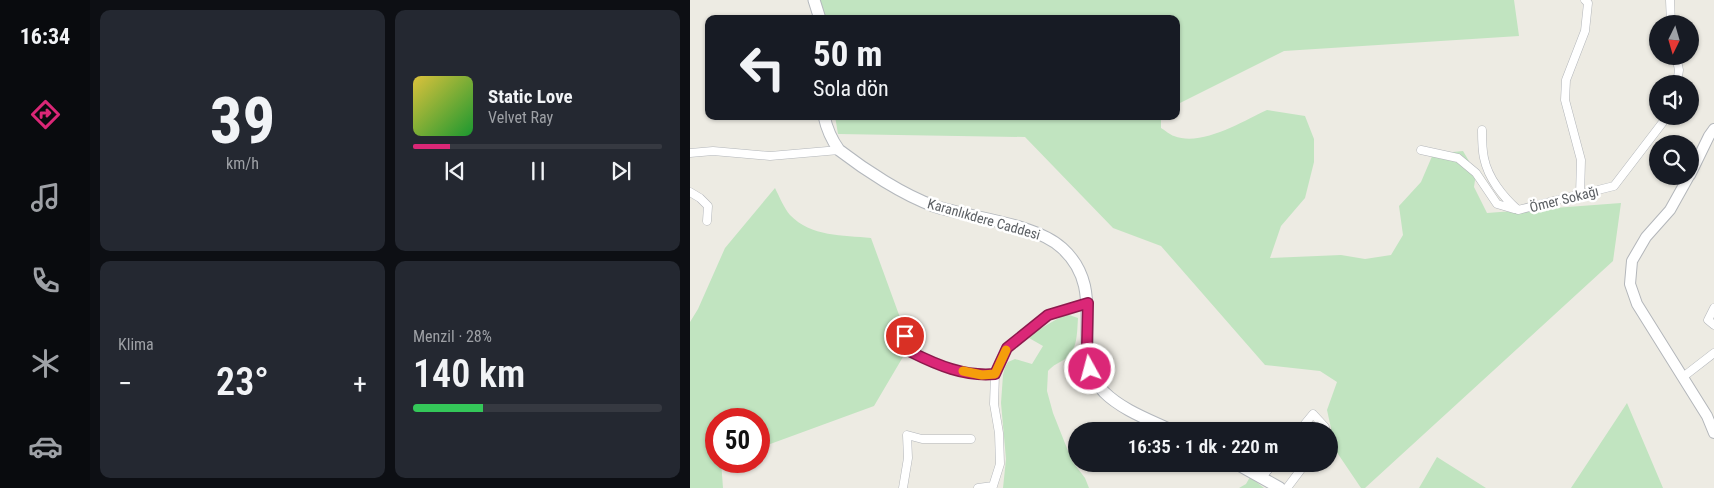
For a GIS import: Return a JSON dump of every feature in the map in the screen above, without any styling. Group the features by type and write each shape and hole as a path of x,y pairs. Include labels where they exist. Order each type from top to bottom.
{"main road":[{"path":"814,0 819,15"},
{"name":"Karanlıkdere Caddesi","path":"825,120 832,141 839,150 917,199 944,209 1027,230 1046,237 1061,246 1078,267 1083,280 1088,303 1088,358 1095,380 1106,394 1121,405 1155,422"},
{"path":"1252,472 1280,488"}],"street":[{"path":"1580,195 1581,160 1565,100 1566,80 1585,31 1588,3 1584,0"},
{"path":"1670,0 1671,15"},
{"name":"Ömer Sokağı","path":"1482,130 1484,158 1490,174 1505,199 1518,210 1614,186 1661,125"},
{"path":"1699,158 1714,129"},
{"path":"690,153 713,151 770,156 839,150"},
{"path":"1421,150 1458,158 1476,173 1498,204 1518,210"},
{"path":"1685,185 1670,210 1646,237 1632,261 1630,284 1637,304 1707,416 1714,433"},
{"path":"690,192 708,206 707,221"},
{"path":"978,488 993,487 1000,464 1000,433 994,404 995,374 1007,348 1048,315 1088,303"},
{"path":"1714,308 1708,320 1714,325"},
{"path":"905,336 911,352 939,366 982,375 995,374"},
{"path":"1683,377 1714,353"},
{"path":"1306,422 1313,414 1320,422"},
{"path":"904,488 908,458 907,435 922,439 972,439"},
{"path":"1262,477 1266,472"},
{"path":"1287,488 1299,472"}],"green space":[{"path":"818,0 1514,0 1519,36 1284,51 1180,103 1180,15 820,15"},
{"path":"1267,110 1305,116 1314,139 1314,162 1305,198 1281,226 1270,258 1341,255 1365,259 1391,255 1403,235 1399,206 1421,182 1433,154 1463,151 1476,173 1474,187 1487,213 1621,203 1613,261 1365,488 1361,488 1338,454 1338,422 1330,422 1327,410 1337,382 1320,371 1265,365 1161,246 1113,228 1025,137 838,134 836,120 1161,120 1161,128 1172,135 1185,138 1209,136"},
{"path":"775,188 790,215 798,222 828,234 871,238 910,345 874,406 770,444 770,408 705,408 705,473 722,473 723,488 690,488 690,322 698,309 725,248"},
{"path":"1066,314 1078,318 1075,346 1065,359 1048,371 1047,391 1053,413 1068,451 1068,472 1080,472 1089,488 1003,488 1006,459 1001,403 1003,375 1008,362 1015,359 1032,364 1043,346 1029,338 1038,330"},
{"path":"1627,403 1663,488 1571,488"},
{"path":"1437,457 1486,488 1419,488"},
{"path":"1250,477 1264,488 1239,488 1246,484"}],"slow traffic":[{"path":"963,371 982,375 995,374 1006,350"}],"route":[{"path":"905,336 911,352 939,366 982,375 995,374 1007,348 1048,315 1088,303 1087,346 1090,369"}]}
